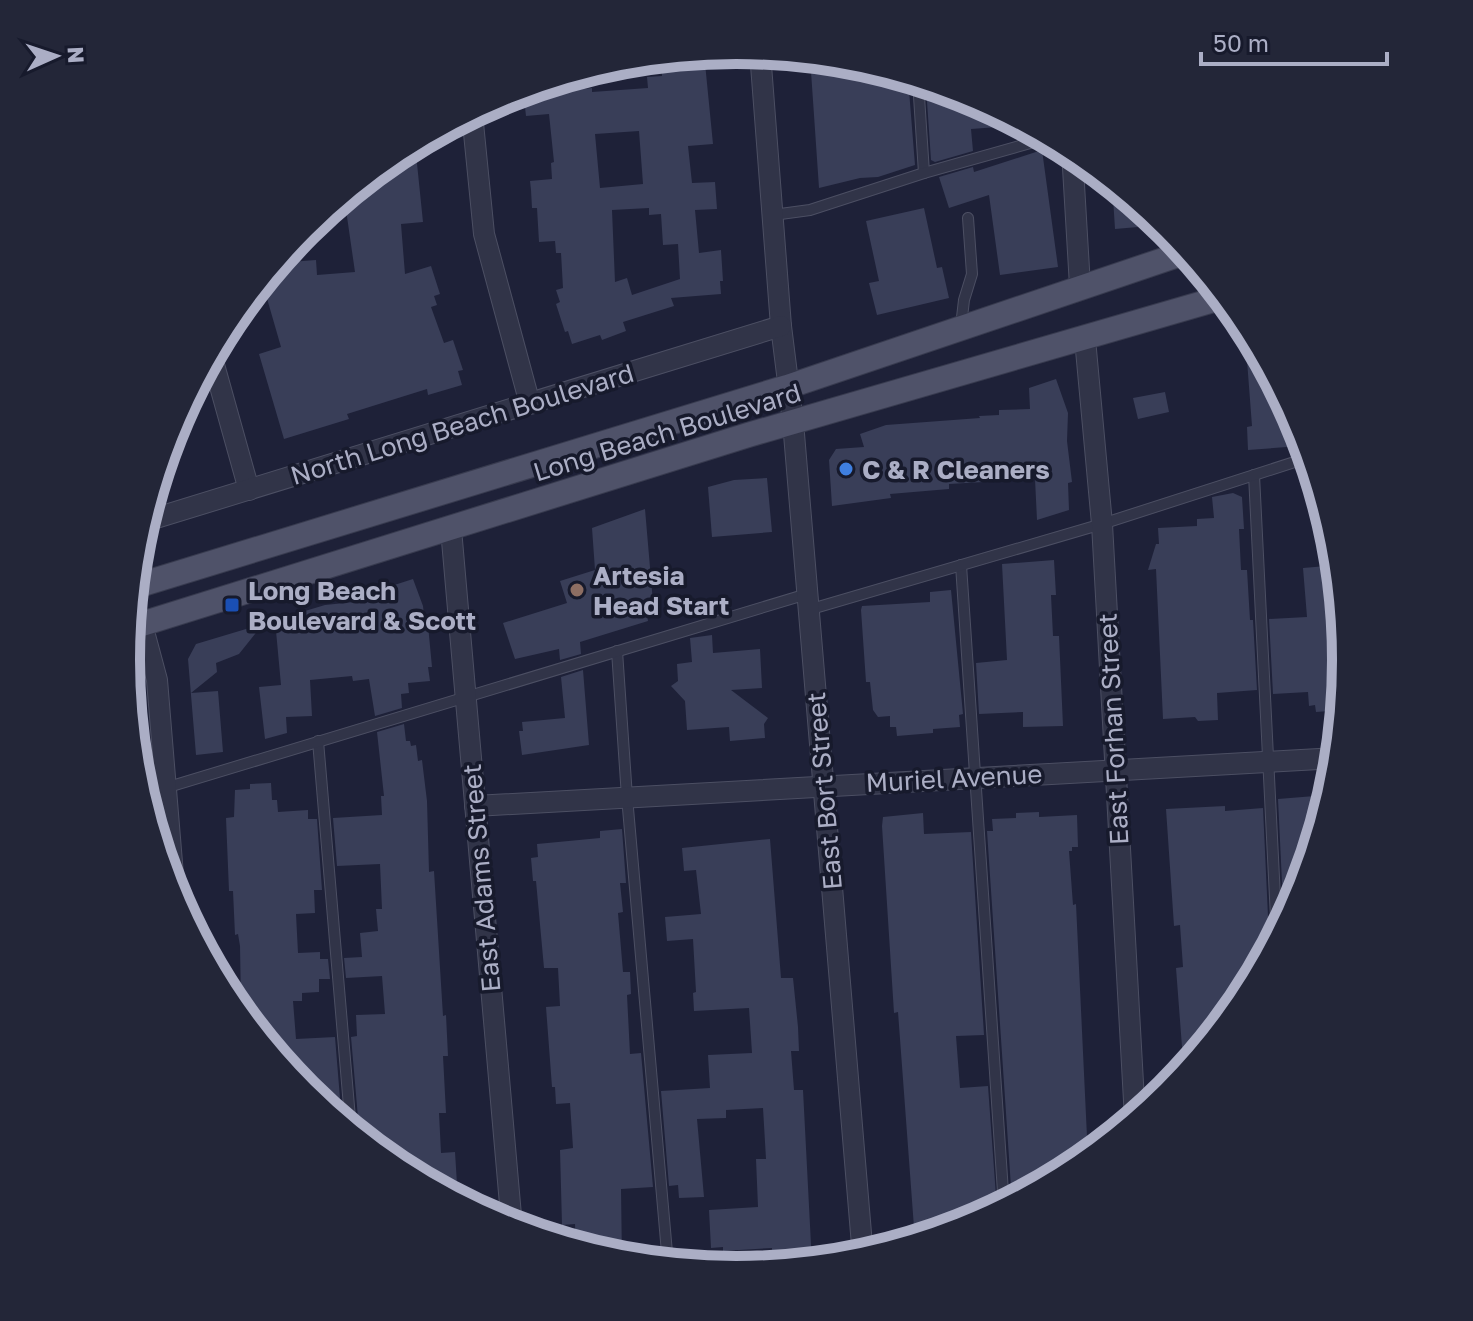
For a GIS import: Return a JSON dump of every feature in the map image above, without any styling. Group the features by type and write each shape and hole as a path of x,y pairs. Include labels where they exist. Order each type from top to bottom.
{"main road":[{"name":"Long Beach Boulevard","path":"145,583 787,387 1174,256"},
{"name":"Long Beach Boulevard","path":"141,624 651,464 1212,301"}],"street":[{"name":"East Bort Street","path":"761,65 862,1244"},
{"path":"473,126 484,234 530,404"},
{"path":"1073,168 1080,286"},
{"name":"North Long Beach Boulevard","path":"157,518 781,326"},
{"name":"East Forhan Street","path":"1085,339 1102,524 1134,1105"},
{"path":"216,371 249,490"},
{"name":"East Adams Street","path":"451,529 511,1213"},
{"path":"141,638 157,680 171,849"},
{"name":"Muriel Avenue","path":"475,806 1325,759"}],"lane":[{"path":"919,93 924,173"},
{"path":"773,215 810,210 1032,142"},
{"path":"961,328 964,300 972,274 968,218"},
{"path":"154,791 617,651 961,565 1102,524 1298,461"},
{"path":"1254,475 1276,914"},
{"path":"961,565 1003,1193"},
{"path":"617,651 667,1253"},
{"path":"318,741 350,1115"}],"building":[{"path":"705,65 713,144 688,146 692,183 715,182 717,209 695,210 699,253 721,250 721,294 671,298 674,306 623,322 626,331 602,340 600,335 572,344 556,304 560,302 556,290 563,288 561,253 556,253 555,241 539,242 537,208 532,208 530,181 552,179 551,163 554,162 549,114 526,116 525,103 557,92 592,88 592,92 648,88 647,77 662,76 662,69","holes":["639,131 643,184 600,188 595,134","649,208 649,215 661,214 663,245 678,244 680,279 632,295 627,278 615,282 612,210"]},
{"path":"811,69 853,75 909,90 915,165 878,177 819,188"},
{"path":"927,96 1001,127 971,129 973,151 935,162 931,160"},
{"path":"1042,150 1058,267 1000,275 989,195 949,208 939,177 973,167 974,172"},
{"path":"416,158 423,222 401,224 405,274 431,266 440,294 434,296 437,305 431,307 444,343 453,340 463,370 458,371 462,385 428,395 427,389 347,414 349,419 284,439 259,354 281,347 265,295 293,262 316,260 317,275 355,272 346,210"},
{"path":"1113,198 1139,221 1138,227 1115,229"},
{"path":"924,208 937,268 942,267 949,298 877,315 869,283 879,281 866,221"},
{"path":"1246,352 1293,447 1248,450 1247,427 1252,426"},
{"path":"1056,379 1068,413 1067,441 1072,482 1068,483 1069,510 1037,520 1035,479 949,484 949,489 890,494 891,498 832,506 829,460 836,449 864,447 860,434 886,425 980,418 999,415 999,410 1030,409 1029,388"},
{"path":"1165,392 1169,412 1138,419 1133,398"},
{"path":"767,478 772,532 712,537 708,487 734,480"},
{"path":"1233,493 1242,497 1244,529 1239,529 1241,570 1247,570 1257,690 1217,693 1218,720 1198,721 1195,717 1163,719 1156,569 1148,570 1156,544 1159,544 1158,528 1197,526 1197,519 1214,518 1212,497"},
{"path":"645,509 654,614 647,615 648,621 580,642 581,654 560,660 559,649 515,659 503,623 567,603 560,581 595,570 592,528"},
{"path":"1054,560 1056,595 1051,595 1053,636 1059,636 1063,726 1023,727 1023,712 979,714 976,663 1007,660 1002,564"},
{"path":"1325,566 1332,621 1331,711 1316,712 1315,705 1309,706 1308,692 1273,694 1269,619 1307,617 1303,568"},
{"path":"413,579 423,606 425,625 428,625 432,667 428,667 430,681 408,683 409,693 401,694 402,708 375,716 369,679 353,681 352,676 310,680 312,716 286,717 287,733 265,739 259,687 281,685 275,620 325,605 383,599 381,591 385,588"},
{"path":"951,590 963,714 959,715 960,727 897,736 896,727 890,727 890,716 878,717 873,710 870,682 866,682 862,606 930,602 930,592"},
{"path":"263,624 239,654 216,663 217,672 191,693 218,691 223,752 196,755 188,659 196,644"},
{"path":"712,635 713,653 760,649 762,688 731,690 768,718 764,724 765,738 730,741 729,727 687,730 685,701 671,686 678,681 677,664 692,662 690,638"},
{"path":"583,670 589,745 522,755 519,731 523,731 522,722 565,718 561,677"},
{"path":"404,724 406,741 410,741 411,746 416,745 418,761 422,760 427,801 429,872 434,871 448,1056 443,1056 446,1113 439,1113 441,1153 455,1152 457,1187 405,1156 399,1148 394,1148 358,1122 351,1037 357,1036 356,1015 385,1014 382,976 346,978 344,958 362,957 360,933 378,931 376,909 382,909 380,864 337,866 333,818 382,815 381,796 384,796 377,732"},
{"path":"271,783 272,800 277,800 278,812 308,810 308,819 317,819 322,890 314,890 315,913 296,914 298,953 320,952 320,959 328,959 330,979 319,979 319,992 302,993 302,1001 293,1001 296,1039 335,1037 341,1107 288,1054 241,992 240,946 238,934 235,935 233,891 229,891 226,818 234,817 235,790 250,789 250,784"},
{"path":"1318,796 1283,900 1278,799"},
{"path":"1225,806 1225,811 1263,808 1269,929 1232,992 1183,1056 1176,968 1183,967 1180,925 1174,926 1166,809"},
{"path":"1039,812 1039,817 1077,815 1078,847 1072,847 1069,851 1073,905 1076,904 1087,1143 1011,1189 987,831 993,831 992,819 1016,818 1016,813"},
{"path":"923,813 924,834 971,832 984,1035 956,1036 960,1088 988,1086 996,1197 965,1212 914,1229 898,1012 894,1013 883,817"},
{"path":"622,829 626,883 620,883 623,912 618,913 623,972 630,972 631,994 627,995 630,1054 641,1053 653,1187 621,1189 622,1246 575,1235 575,1224 562,1225 560,1150 573,1148 570,1103 556,1104 555,1087 552,1087 546,1007 560,1006 558,968 544,968 531,858 538,857 537,844 600,838 600,831"},
{"path":"770,839 781,978 793,978 798,1027 799,1051 791,1051 794,1090 803,1090 811,1252 772,1256 772,1248 723,1251 723,1247 711,1248 709,1210 758,1207 756,1159 766,1159 763,1108 726,1110 726,1118 697,1119 704,1197 679,1198 678,1185 669,1186 661,1091 710,1088 708,1055 752,1053 749,1008 694,1011 693,939 667,941 665,917 701,914 696,870 684,871 682,848"}],"place":[{"name":"C & R Cleaners","path":"846,469"},
{"name":"Artesia Head Start","path":"577,590"},
{"name":"Long Beach Boulevard & Scott","path":"232,605"}]}
